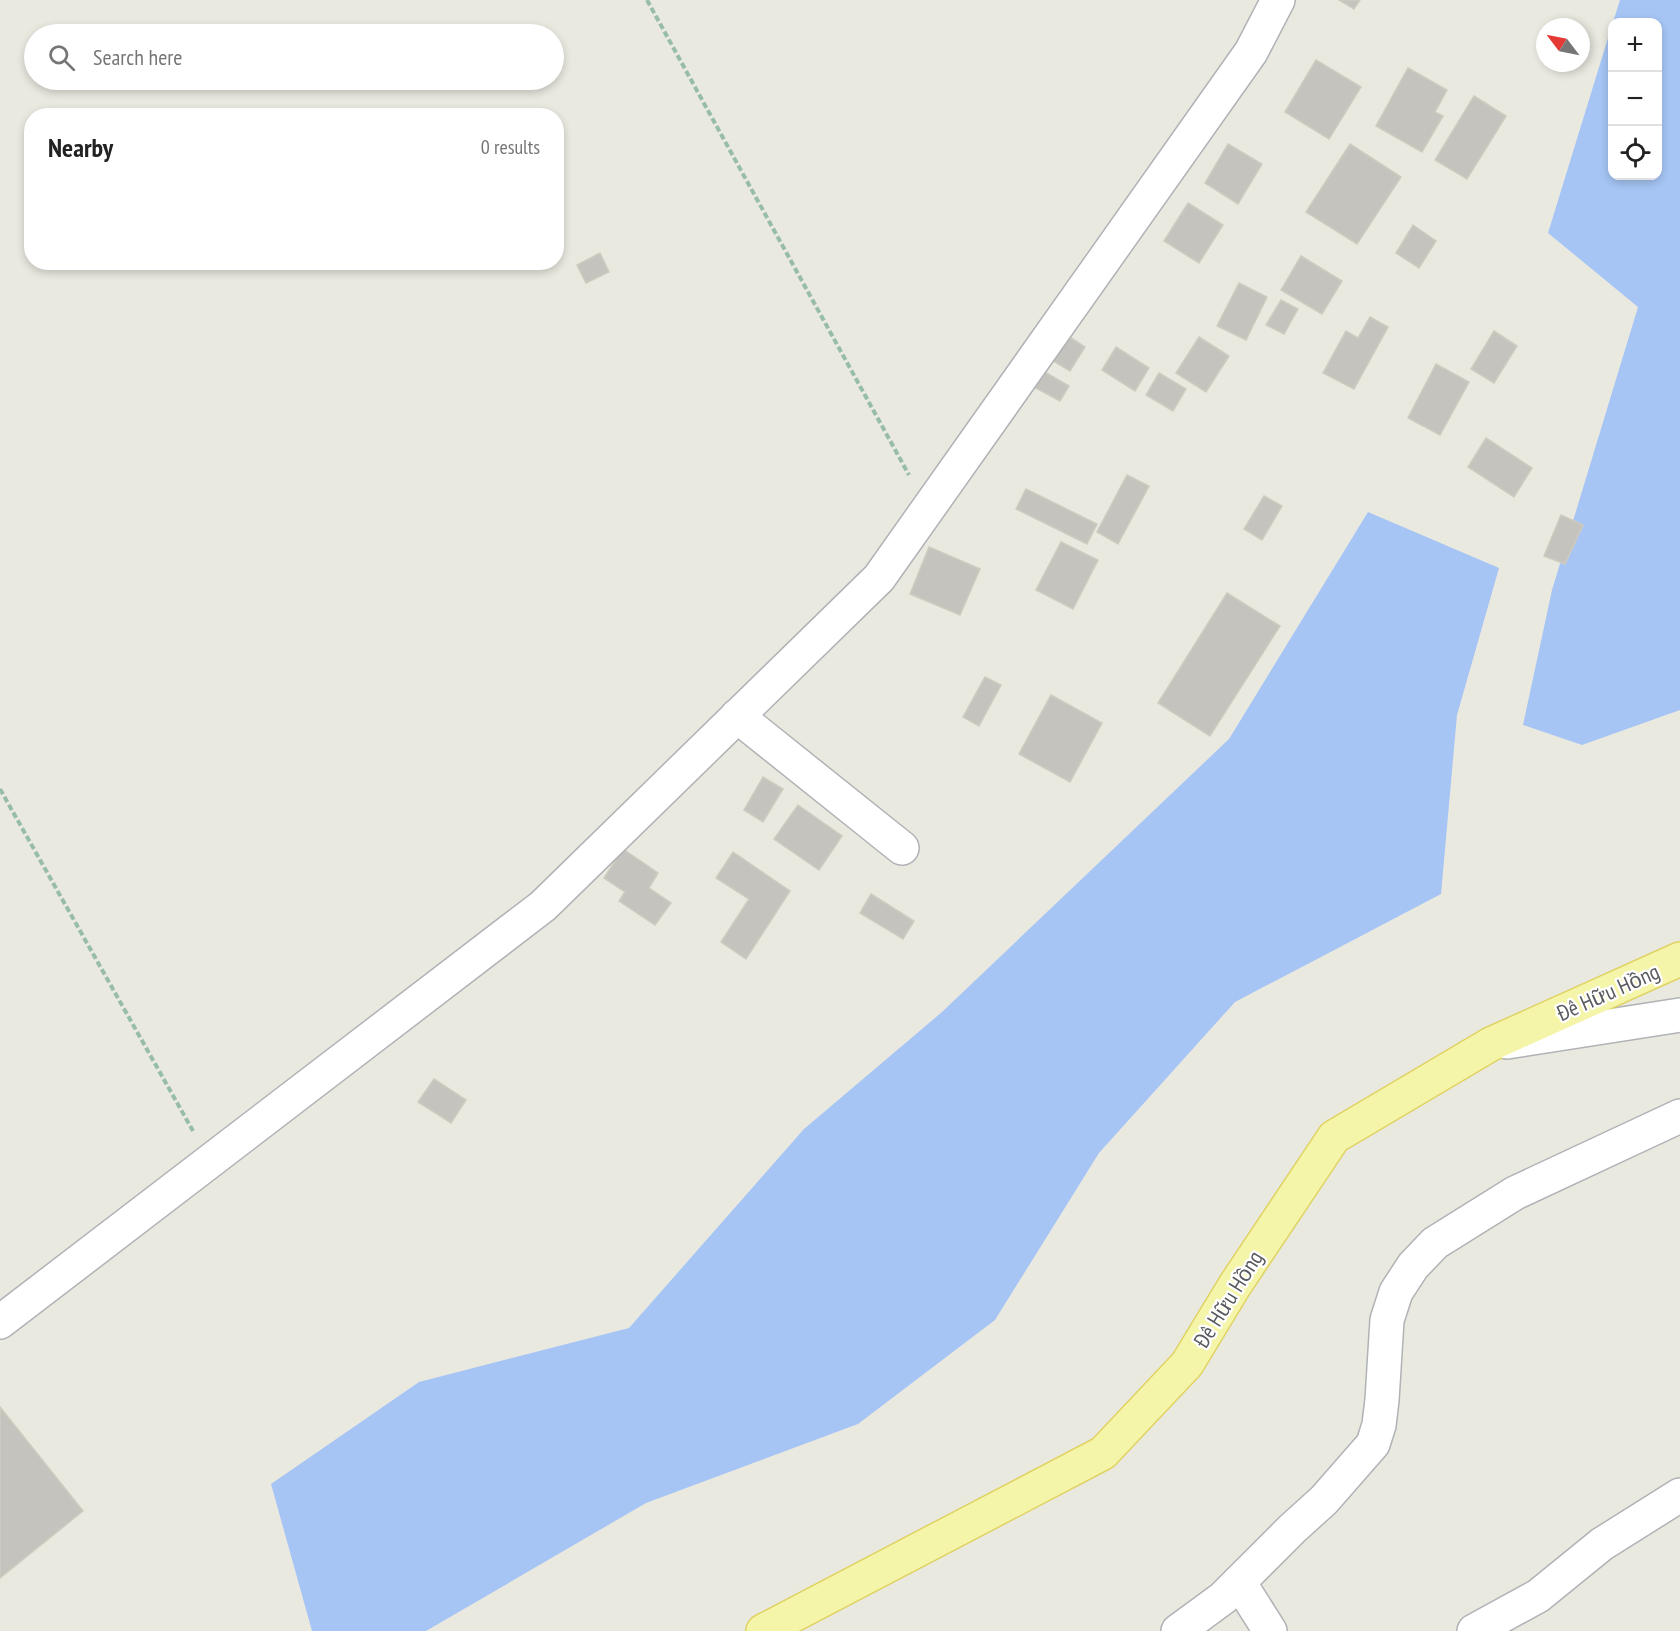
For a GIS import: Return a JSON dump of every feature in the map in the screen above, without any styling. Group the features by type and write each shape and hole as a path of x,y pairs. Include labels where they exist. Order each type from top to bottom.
{"main road":[{"name":"Đê Hữu Hồng","path":"763,1631 1103,1453 1186,1364 1235,1285 1334,1137 1491,1044 1680,959"}],"street":[{"path":"0,1322 543,906 879,578 1251,52 1278,0"},
{"path":"737,716 902,848"},
{"path":"1491,1044 1680,1015"},
{"path":"1178,1631 1223,1598 1324,1500 1373,1444 1382,1400 1387,1320 1396,1292 1413,1266 1435,1243 1515,1193 1680,1116"},
{"path":"1474,1631 1538,1596 1602,1544 1680,1495"},
{"path":"1239,1582 1270,1631"}],"path":[{"path":"647,0 928,509"},
{"path":"0,789 210,1161"}],"water":[{"path":"1620,0 1680,0 1680,710 1582,745 1523,725 1552,590 1638,307 1548,233 1608,38 1608,180 1662,180 1662,18 1614,18"},
{"path":"1368,512 1499,568 1457,715 1441,894 1235,1002 1099,1153 995,1320 858,1424 646,1503 426,1631 312,1631 271,1484 419,1382 629,1328 804,1129 942,1012 1229,739"}],"building":[{"path":"1339,0 1360,0 1354,9"},
{"path":"1316,60 1361,87 1329,139 1285,112"},
{"path":"1408,68 1447,90 1435,112 1443,116 1422,152 1376,126"},
{"path":"1474,96 1506,116 1467,179 1435,160"},
{"path":"1228,144 1262,164 1238,204 1205,183"},
{"path":"1350,144 1401,177 1357,244 1306,212"},
{"path":"1188,203 1223,225 1199,263 1164,241"},
{"path":"1413,225 1436,241 1419,268 1396,253"},
{"path":"600,253 609,272 586,283 577,265"},
{"path":"1301,256 1342,281 1322,314 1281,290"},
{"path":"1239,283 1267,297 1246,340 1217,326"},
{"path":"1281,300 1298,309 1284,334 1266,325"},
{"path":"1370,317 1388,327 1354,389 1323,373 1346,331 1358,338"},
{"path":"1494,331 1517,346 1494,383 1471,369"},
{"path":"1065,334 1085,347 1070,371 1050,359"},
{"path":"1199,337 1229,356 1206,392 1176,373"},
{"path":"1116,347 1149,368 1135,391 1102,370"},
{"path":"1436,364 1469,382 1440,435 1408,418"},
{"path":"1043,371 1069,386 1060,401 1034,387"},
{"path":"1159,373 1186,389 1173,411 1146,395"},
{"path":"1486,438 1532,468 1514,497 1468,467"},
{"path":"1127,475 1149,486 1118,544 1097,532"},
{"path":"1026,489 1097,524 1087,544 1016,509"},
{"path":"1264,496 1282,506 1262,540 1244,529"},
{"path":"1561,515 1583,525 1565,564 1544,556"},
{"path":"1061,542 1098,560 1073,609 1036,590"},
{"path":"929,547 980,569 960,615 910,594"},
{"path":"1227,593 1280,626 1210,736 1158,703"},
{"path":"985,677 1001,685 979,726 963,717"},
{"path":"1051,695 1102,723 1070,782 1019,754"},
{"path":"763,777 783,789 763,822 744,810"},
{"path":"798,805 842,836 819,870 774,839"},
{"path":"623,849 658,873 649,888 671,903 655,925 619,901 625,892 604,878"},
{"path":"733,852 790,891 746,959 721,942 749,899 716,878"},
{"path":"871,894 914,921 903,939 860,913"},
{"path":"434,1079 466,1100 451,1123 418,1102"},
{"path":"0,1407 83,1511 0,1578"}]}
